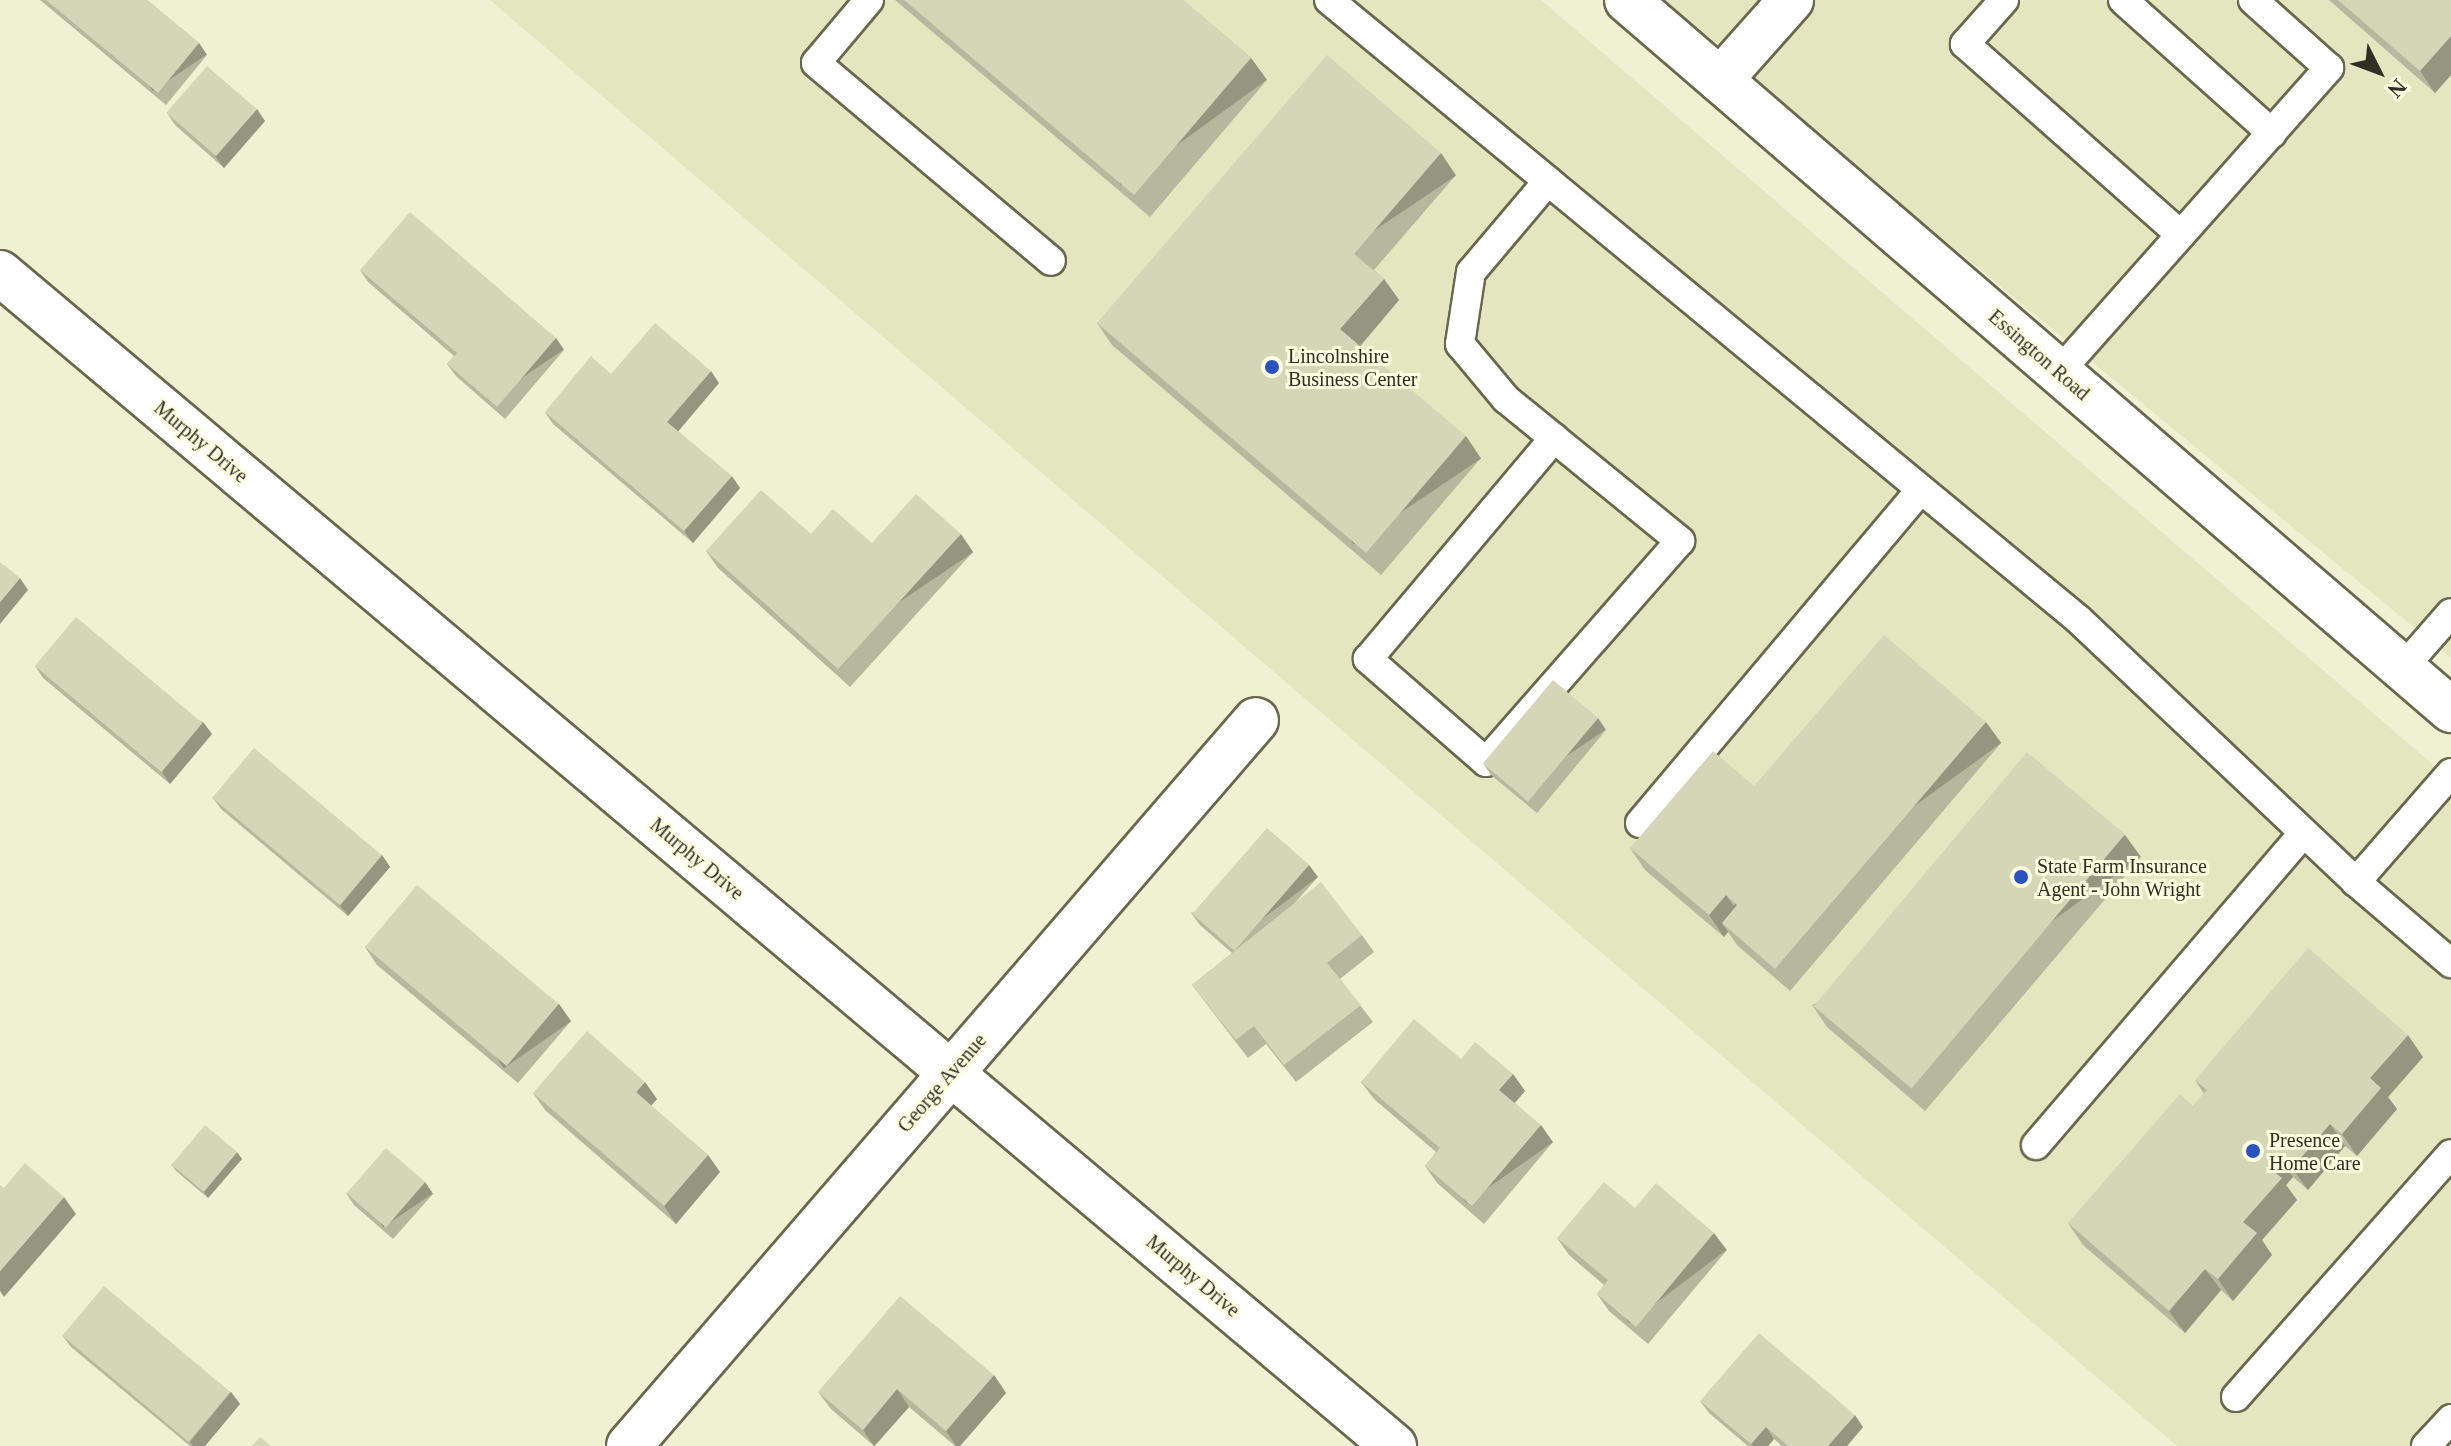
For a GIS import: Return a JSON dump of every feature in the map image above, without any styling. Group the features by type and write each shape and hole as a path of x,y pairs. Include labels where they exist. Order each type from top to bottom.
{"street":[{"name":"Essington Road","path":"1627,0 2451,710"},
{"path":"1720,80 1791,0"},
{"name":"Murphy Drive","path":"0,273 1394,1446"},
{"name":"George Avenue","path":"629,1446 1256,720"}],"lane":[{"path":"869,0 816,63 1051,261"},
{"path":"1329,0 2078,619 2356,882 2451,963"},
{"path":"2004,0 1965,44 2181,235"},
{"path":"2123,0 2272,133"},
{"path":"2059,372 2329,68 2253,0"},
{"path":"1548,181 1471,272 1460,344 1506,399 1554,438 1680,541 1486,762 1368,659 1554,438"},
{"path":"1640,823 1921,489"},
{"path":"2402,669 2451,613"},
{"path":"2356,882 2451,773"},
{"path":"2036,1145 2303,833"},
{"path":"2236,1397 2451,1154"},
{"path":"2426,1446 2451,1419"}],"shaded area":[{"path":"490,0 1541,0 2451,780 2451,1446 2177,1446"},
{"path":"1660,0 2451,0 2451,658 1765,92"}],"building":[{"path":"46,0 147,0 199,43 158,93"},
{"path":"904,0 1183,0 1251,58 1134,195"},
{"path":"2338,0 2451,0 2451,36 2420,71"},
{"path":"1327,55 1441,153 1354,254 1384,279 1340,329 1466,436 1366,553 1097,323"},
{"path":"207,66 257,109 216,156 166,113"},
{"path":"410,212 556,338 497,407 447,364 457,353 360,270"},
{"path":"655,323 711,371 667,422 732,476 684,531 545,412 591,356 611,374"},
{"path":"761,490 811,534 833,509 872,543 916,494 961,534 838,669 706,551"},
{"path":"0,562 20,578 0,602"},
{"path":"76,617 202,723 161,772 35,666"},
{"path":"1884,635 1986,722 1775,969 1722,923 1737,905 1726,895 1709,915 1630,848 1713,751 1754,786"},
{"path":"1553,680 1598,718 1528,801 1483,763"},
{"path":"254,748 382,855 340,905 212,798"},
{"path":"2027,752 2125,834 1912,1089 1814,1006"},
{"path":"1267,828 1309,865 1234,951 1192,914"},
{"path":"1321,882 1362,935 1327,963 1361,1005 1284,1065 1254,1026 1236,1040 1192,985"},
{"path":"417,885 559,1004 507,1066 365,947"},
{"name":"Presence Home Care","path":"2308,948 2408,1035 2370,1078 2381,1088 2342,1134 2330,1124 2292,1168 2278,1155 2268,1167 2282,1178 2243,1222 2257,1233 2218,1279 2205,1269 2169,1311 2068,1223 2180,1094 2193,1106 2207,1090 2195,1080"},
{"path":"1414,1019 1461,1059 1475,1042 1513,1074 1499,1090 1541,1125 1472,1206 1425,1166 1440,1148 1361,1082"},
{"path":"587,1031 645,1082 636,1092 708,1155 664,1206 533,1093"},
{"path":"205,1125 237,1152 204,1192 172,1165"},
{"path":"386,1148 425,1182 386,1227 347,1193"},
{"path":"25,1163 64,1197 0,1271 0,1185 4,1188"},
{"path":"1604,1182 1635,1208 1656,1183 1714,1233 1636,1327 1597,1294 1608,1280 1557,1238"},
{"path":"104,1286 230,1392 189,1442 62,1336"},
{"path":"900,1296 994,1375 946,1431 897,1389 863,1430 818,1392"},
{"path":"1759,1333 1855,1415 1828,1446 1788,1446 1766,1427 1751,1444 1700,1401"},
{"path":"260,1437 271,1446 252,1446"}],"place":[{"name":"Lincolnshire Business Center","path":"1272,367"},
{"name":"State Farm Insurance Agent - John Wright","path":"2021,877"},
{"name":"Presence Home Care","path":"2253,1151"}]}
